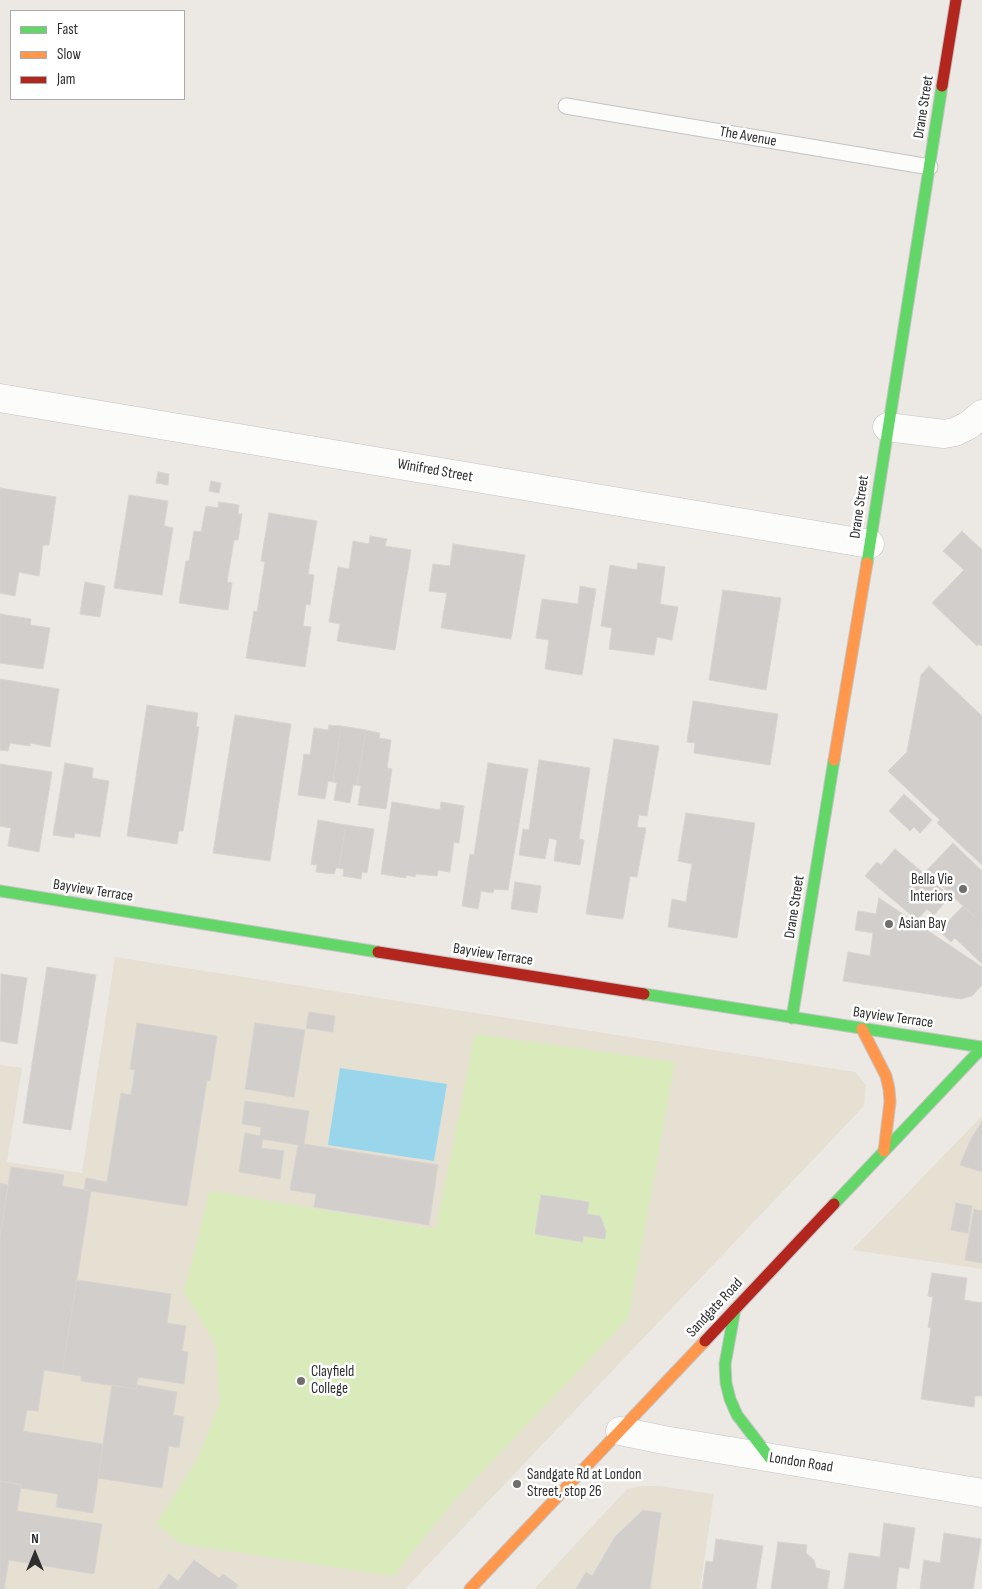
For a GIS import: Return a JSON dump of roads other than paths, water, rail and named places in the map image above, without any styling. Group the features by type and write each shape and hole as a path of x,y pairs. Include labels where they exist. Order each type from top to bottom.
{"main road":[{"name":"Drane Street","path":"792,1018 870,544 956,0"},
{"name":"Bayview Terrace","path":"0,891 982,1047"},
{"path":"862,1029 883,1070 889,1089 890,1102 884,1151"},
{"name":"Sandgate Road","path":"470,1589 982,1047"},
{"path":"735,1309 726,1364 728,1391 737,1415 770,1458"}],"street":[{"name":"Winifred Street","path":"0,398 870,544"},
{"path":"887,428 944,434 955,432 969,425 982,414"},
{"name":"London Road","path":"620,1431 770,1458 982,1492"}],"lane":[{"name":"The Avenue","path":"566,106 930,167"}],"water":[{"path":"340,1068 447,1084 434,1161 328,1145"}],"place":[{"name":"Bella Vie Interiors","path":"963,889"},
{"name":"Asian Bay","path":"889,924"},
{"name":"Clayfield College","path":"301,1381"},
{"name":"Sandgate Rd at London Street, stop 26","path":"517,1484"}]}
